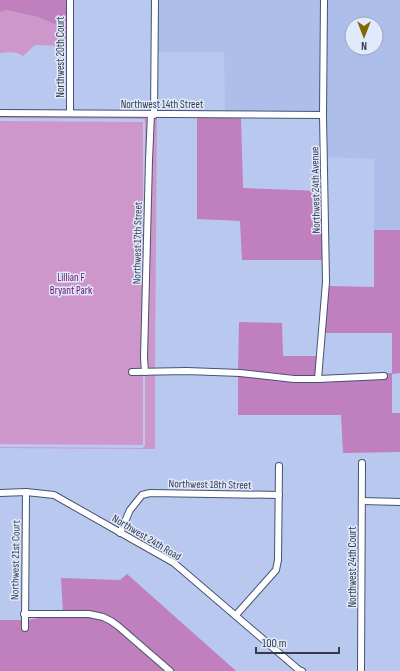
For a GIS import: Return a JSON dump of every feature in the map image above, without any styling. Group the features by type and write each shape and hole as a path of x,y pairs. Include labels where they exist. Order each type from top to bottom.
{"street":[{"name":"Northwest 20th Court","path":"70,0 70,114"},
{"name":"Northwest 17th Street","path":"145,372 144,358 148,167 152,115 155,0"},
{"name":"Northwest 24th Avenue","path":"318,379 326,282 323,115 324,0"},
{"name":"Northwest 14th Street","path":"0,113 323,115"},
{"path":"132,372 187,371 240,373 294,379 384,376"},
{"name":"Northwest 24th Court","path":"361,671 362,463"},
{"path":"236,615 276,570 278,560 279,466"},
{"name":"Northwest 24th Road","path":"0,493 26,492 54,495 174,563 302,671"},
{"name":"Northwest 21st Court","path":"25,628 26,492"},
{"name":"Northwest 18th Street","path":"120,533 130,510 142,495 150,493 279,495"},
{"path":"362,501 400,502"},
{"path":"24,614 89,614 103,617 111,621 170,671"}],"shaded area":[{"path":"0,0 67,0 67,29 38,17 6,10 0,12"},
{"path":"158,0 321,0 320,112 225,112 224,52 158,52"},
{"path":"327,0 400,0 400,230 374,230 374,159 327,157"},
{"path":"197,118 241,118 243,188 322,191 323,260 242,260 240,221 197,219"},
{"path":"374,230 400,230 400,373 392,374 392,413 400,413 400,452 343,453 341,415 238,415 238,376 294,382 321,382 387,379 387,373 392,373 392,333 325,333 328,286 374,287"},
{"path":"239,322 282,323 283,356 317,356 316,376 238,370"},
{"path":"127,574 236,671 0,671 0,620 28,620 63,613 61,578 120,580"}],"green space":[{"path":"5,10 39,17 67,29 67,46 35,45 23,56 9,52 0,53 0,12"},
{"path":"0,116 148,118 145,178 145,122 143,119 0,118"},
{"path":"153,118 157,118 155,369 148,369 147,358"},
{"name":"Lillian F Bryant Park","path":"0,121 143,122 143,445 0,444"},
{"path":"155,375 155,449 0,448 143,448 145,445 145,376"}]}
